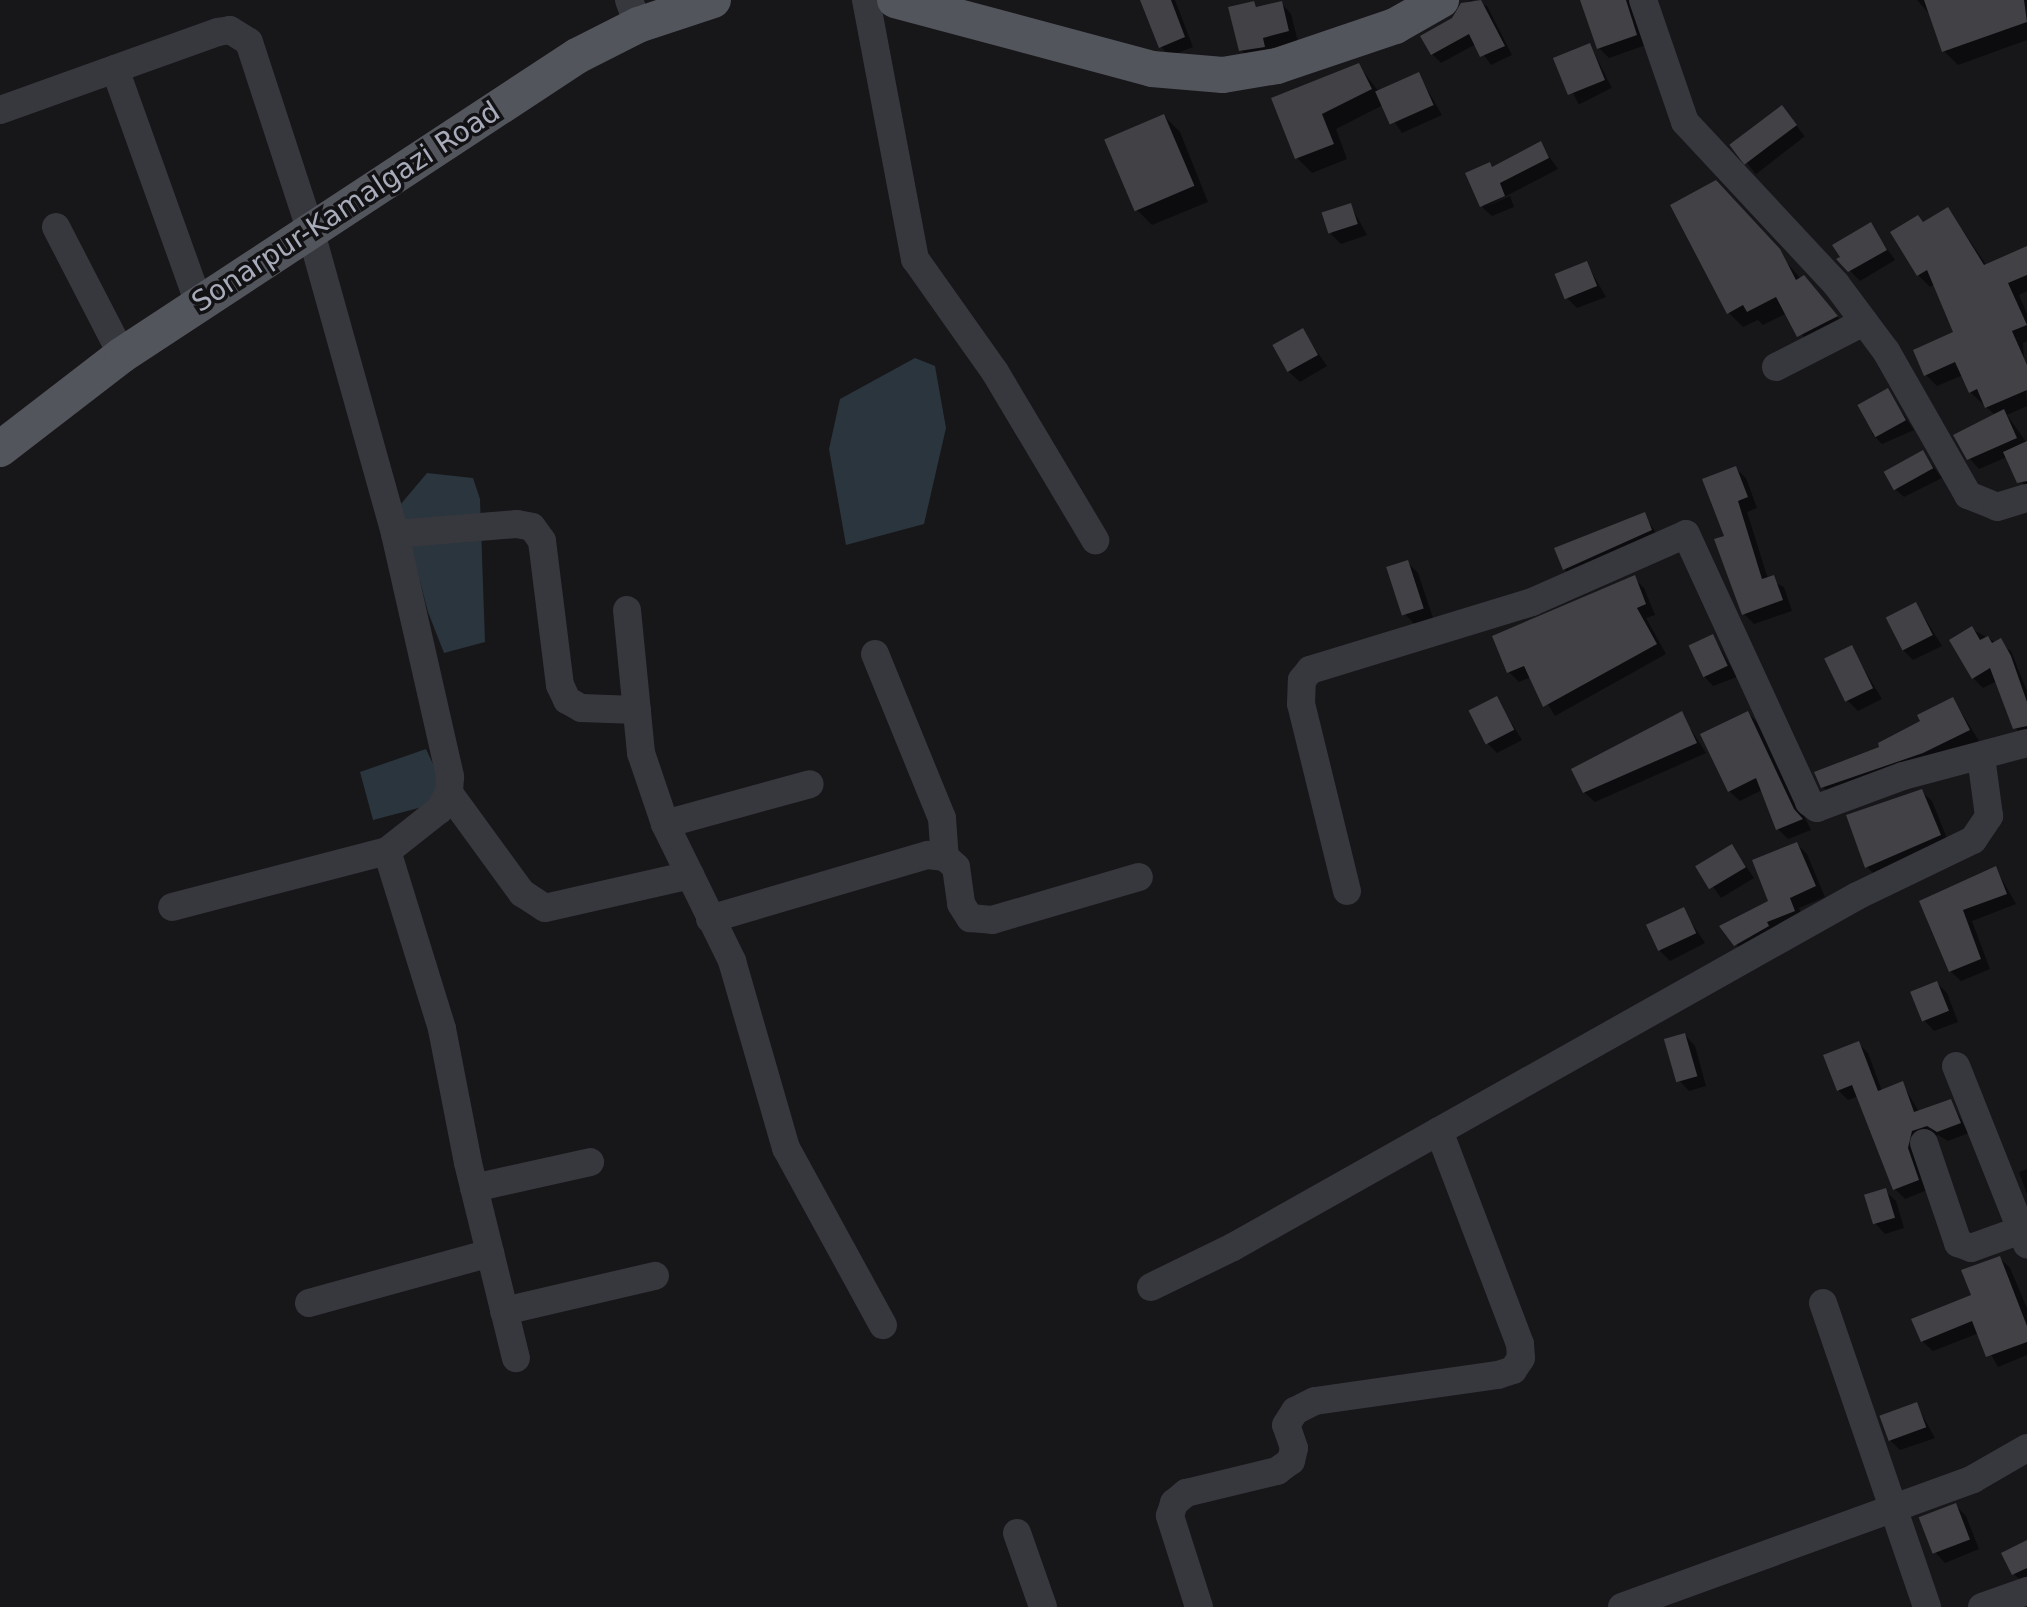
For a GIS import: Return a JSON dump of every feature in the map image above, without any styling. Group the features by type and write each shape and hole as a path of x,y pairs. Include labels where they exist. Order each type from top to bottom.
{"main road":[{"name":"Sonarpur-Kamalgazi Road","path":"0,449 122,355 577,56 634,13 713,0"},
{"path":"895,0 1152,69 1223,75 1277,66 1395,26 1441,0"}],"street":[{"path":"866,0 915,259 995,372 1095,540"},
{"path":"1643,0 1685,122 1708,152 1813,254 1864,322 1968,495 1997,507 2027,498"},
{"path":"0,110 218,32 241,34 249,42 310,229 395,534 450,777 449,793 439,810 387,851 172,907"},
{"path":"115,69 199,303"},
{"path":"56,227 122,355"},
{"path":"1776,367 1864,322"},
{"path":"395,534 517,524 532,527 542,541 560,685 567,700 581,708 637,710"},
{"path":"1347,891 1301,704 1302,680 1310,670 1532,602 1686,534 1809,802 1817,808 1831,807 1903,776 2027,743"},
{"path":"627,610 641,753 665,824 746,1004 769,1101 786,1148 883,1325"},
{"path":"875,654 942,818 945,857 956,867 961,904 970,918 992,920 1139,877"},
{"path":"1151,1287 1233,1247 1857,896 1973,840 1989,816 1981,757"},
{"path":"665,824 810,784"},
{"path":"449,793 522,893 545,908 690,875"},
{"path":"387,851 442,1029 474,1188 516,1358"},
{"path":"710,919 898,861 945,857"},
{"path":"1924,1143 1958,1243 1971,1248 2024,1237 1956,1066"},
{"path":"1199,1607 1170,1516 1174,1503 1186,1493 1277,1471 1291,1461 1294,1448 1286,1425 1295,1411 1315,1401 1498,1375 1513,1370 1521,1358 1520,1344 1439,1131"},
{"path":"474,1188 590,1162"},
{"path":"309,1303 490,1253"},
{"path":"504,1311 655,1276"},
{"path":"1823,1303 1927,1607"},
{"path":"1622,1607 1973,1479 2027,1448"},
{"path":"1017,1533 1043,1607"},
{"path":"1982,1607 2027,1591"}],"shaded area":[{"path":"915,358 935,366 946,428 924,524 846,545 829,449 840,399"},
{"path":"427,473 473,478 480,499 485,642 444,653 428,612 400,505"},
{"path":"426,749 441,781 430,805 373,820 360,772"}],"building":[{"path":"1140,0 1171,0 1185,37 1159,48"},
{"path":"1481,0 1505,46 1480,57 1469,34 1431,55 1420,36 1452,18 1461,3"},
{"path":"1580,0 1626,0 1637,35 1597,49"},
{"path":"1924,0 2024,0 2027,22 1942,52"},
{"path":"1254,1 1256,7 1282,1 1289,31 1263,38 1265,47 1239,51 1228,7"},
{"path":"1590,43 1605,80 1568,95 1553,58"},
{"path":"1359,63 1372,89 1322,114 1334,144 1295,159 1271,98"},
{"path":"1419,72 1434,105 1390,124 1375,92"},
{"path":"1782,105 1797,125 1744,165 1729,145"},
{"path":"1164,114 1194,186 1135,211 1104,139"},
{"path":"1541,141 1549,158 1500,183 1505,196 1480,207 1465,173 1490,162 1492,167"},
{"path":"1716,180 1780,249 1796,280 1804,275 1838,316 1797,337 1776,297 1747,312 1743,305 1727,314 1670,205"},
{"path":"1351,203 1358,224 1328,234 1322,213"},
{"path":"1948,207 1984,265 2027,246 2027,275 2008,283 2027,325 2012,331 2027,365 2027,390 1985,408 1977,389 1969,393 1955,362 1924,376 1913,350 1953,332 1927,270 1917,276 1890,232 1918,215 1923,222"},
{"path":"1871,222 1887,250 1848,272 1836,259 1840,257 1832,245"},
{"path":"1587,261 1597,286 1565,299 1555,274"},
{"path":"1303,328 1318,355 1287,372 1272,345"},
{"path":"1888,388 1906,420 1875,437 1857,405"},
{"path":"2004,409 2017,438 1967,460 1953,435"},
{"path":"2027,441 2027,481 2017,483 2003,452"},
{"path":"1923,450 1933,468 1894,490 1884,472"},
{"path":"1736,466 1748,497 1738,501 1762,579 1774,575 1783,600 1742,615 1714,539 1724,536 1702,479"},
{"path":"1645,512 1652,530 1563,570 1554,548"},
{"path":"1408,560 1424,609 1402,616 1386,567"},
{"path":"1635,575 1646,604 1637,608 1657,644 1543,707 1524,666 1507,673 1492,636"},
{"path":"1916,602 1933,635 1903,650 1886,617"},
{"path":"1972,626 1980,640 1988,636 1992,643 2001,638 2011,656 2027,702 2027,726 2013,729 1990,668 1972,679 1949,640"},
{"path":"1713,634 1728,666 1703,677 1689,645"},
{"path":"1852,645 1873,688 1845,702 1824,659"},
{"path":"1497,696 1514,730 1486,744 1468,711"},
{"path":"1953,697 1970,730 1923,753 1821,788 1814,772 1879,747 1878,743 1920,721 1917,715"},
{"path":"1682,711 1697,743 1583,793 1571,769"},
{"path":"1748,711 1794,809 1803,819 1776,830 1756,778 1728,792 1700,734"},
{"path":"1922,789 1941,835 1865,868 1846,815"},
{"path":"1797,842 1816,886 1790,898 1795,911 1767,922 1769,926 1734,946 1719,926 1768,901 1752,860"},
{"path":"1732,844 1746,867 1709,889 1695,866"},
{"path":"1996,866 2007,894 1963,910 1981,959 1949,972 1919,901"},
{"path":"1684,907 1696,933 1658,951 1646,925"},
{"path":"1937,981 1949,1011 1922,1022 1910,992"},
{"path":"1685,1033 1697,1076 1676,1082 1664,1039"},
{"path":"1859,1041 1878,1091 1903,1081 1914,1112 1951,1099 1961,1123 1937,1132 1927,1126 1912,1131 1908,1148 1919,1180 1893,1190 1852,1085 1837,1091 1823,1055"},
{"path":"1886,1188 1895,1218 1873,1224 1864,1195"},
{"path":"2000,1256 2027,1326 2027,1342 1986,1357 1972,1321 1921,1342 1911,1319 1971,1295 1961,1270"},
{"path":"1917,1402 1926,1427 1889,1441 1879,1416"},
{"path":"1956,1503 1970,1539 1933,1554 1919,1517"},
{"path":"2027,1540 2027,1568 2012,1575 2001,1553"}]}
